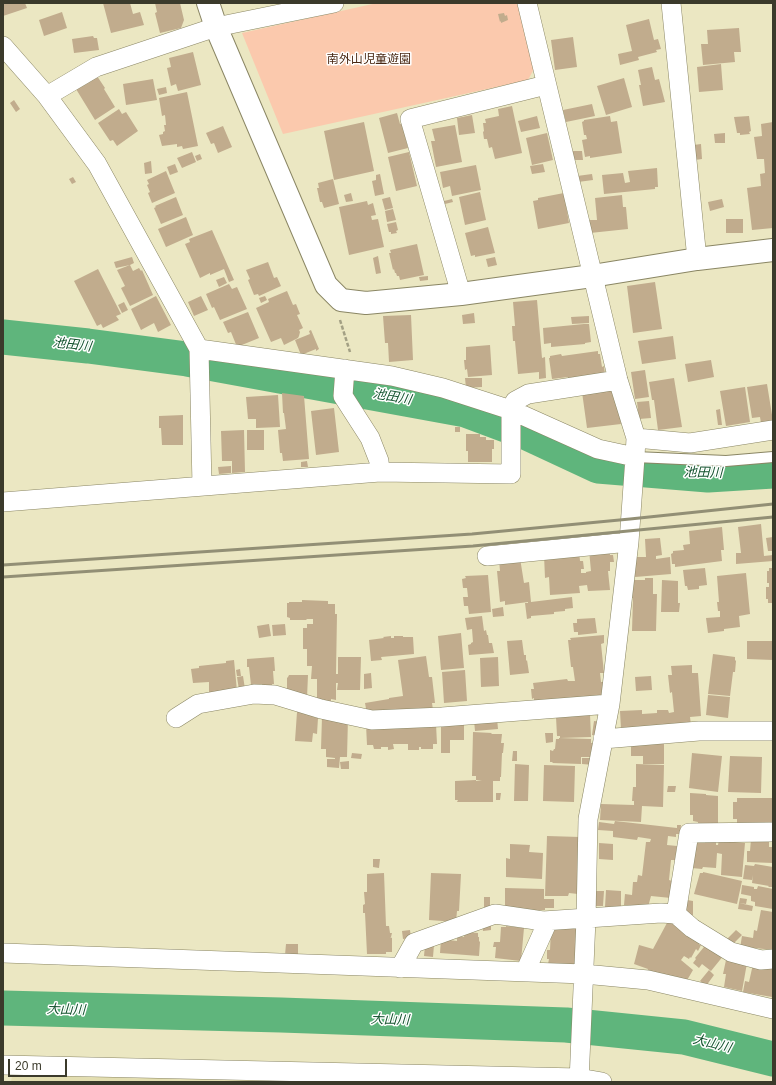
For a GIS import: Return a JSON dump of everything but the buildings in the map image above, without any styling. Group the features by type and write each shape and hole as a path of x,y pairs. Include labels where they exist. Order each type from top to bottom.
{"street":[{"path":"208,3 216,27 326,285 341,300 366,303 461,294 592,276 697,259 773,250"},
{"path":"47,96 96,67 216,27 334,3"},
{"path":"528,3 592,276 618,380 636,438 629,542 610,704 588,819 584,979 579,1074"},
{"path":"672,3 697,259"},
{"path":"3,46 10,66 47,96 96,164 199,349 202,486"},
{"path":"461,294 410,119 546,85"},
{"path":"199,349 392,376 443,388 511,410 598,449 635,458"},
{"path":"345,369 343,396 370,438 379,462 380,472"},
{"path":"3,502 380,472 511,474 511,410 515,401 528,394 618,380"},
{"path":"636,438 690,443 773,430"},
{"path":"487,556 629,542"},
{"path":"176,718 198,704 254,694 275,695 321,709 372,720 610,704"},
{"path":"603,738 699,731 773,731"},
{"path":"676,914 689,833 773,832"},
{"path":"400,968 414,943 495,914 548,921 661,913 676,914 692,928 731,952 762,960 773,958"},
{"path":"525,972 548,921"},
{"path":"3,953 525,972 584,979 648,980 773,1009"},
{"path":"3,1066 579,1074 602,1082"}],"lane":[{"path":"635,458 726,461 773,457"}],"path":[{"path":"341,300 339,317 350,349 350,362 345,369"}],"shaded area":[{"path":"13,1070 498,1082 11,1082"}],"green space":[{"name":"南外山児童遊園","path":"377,3 519,3 535,67 528,80 283,134 242,33"}],"waterway":[{"name":"池田川","path":"3,337 187,359 466,410 525,432 598,466 708,475 773,471"},
{"name":"大山川","path":"3,1008 281,1015 566,1025 684,1037 773,1059"}],"railway":[{"path":"3,565 472,534 773,504"},
{"path":"3,577 473,546 773,517"}]}
